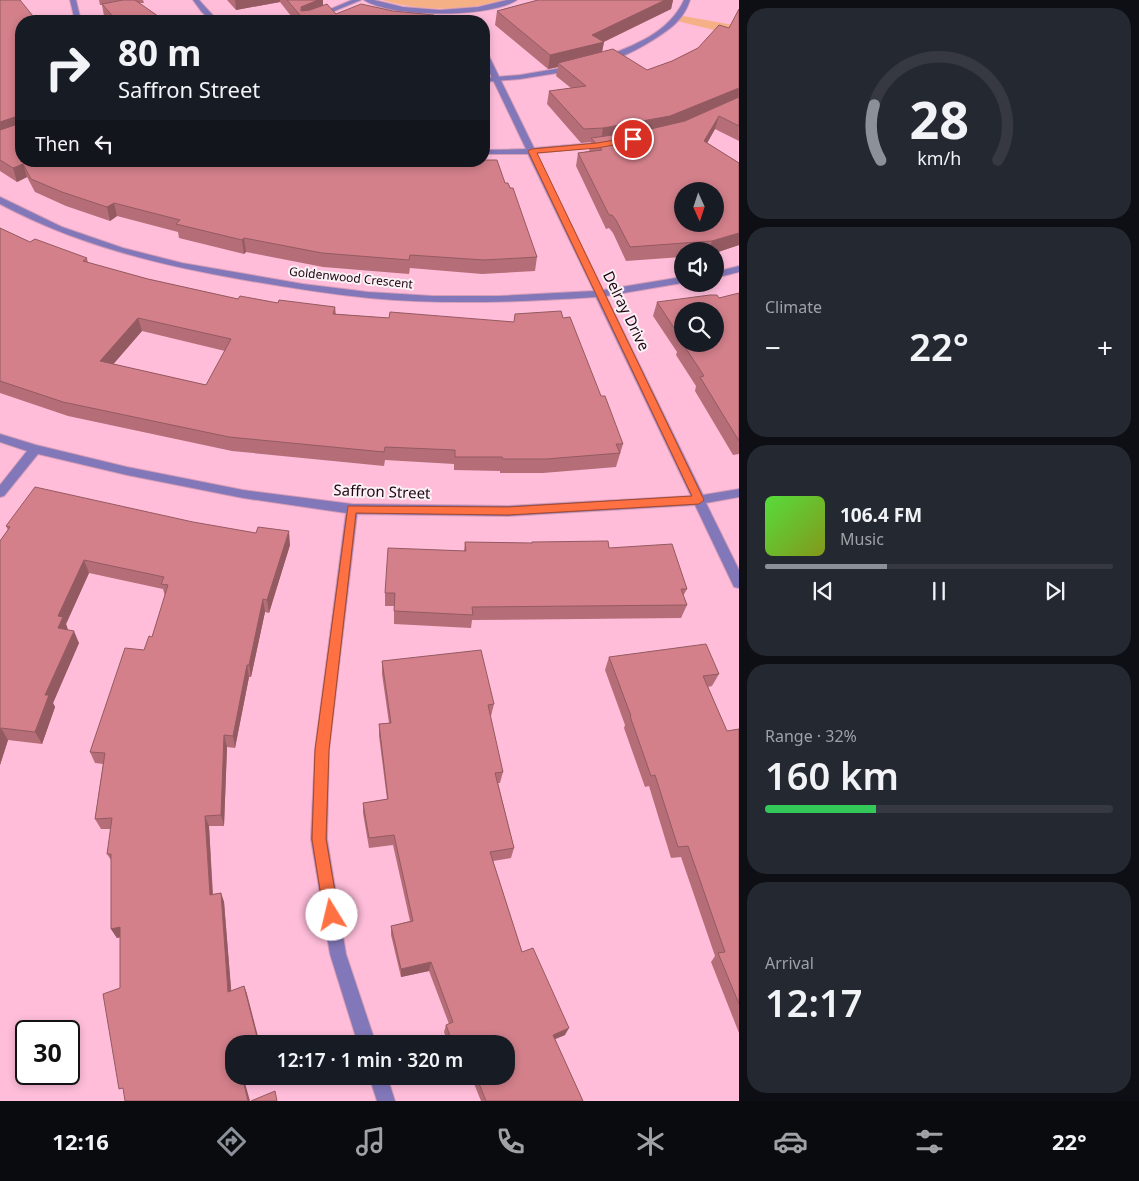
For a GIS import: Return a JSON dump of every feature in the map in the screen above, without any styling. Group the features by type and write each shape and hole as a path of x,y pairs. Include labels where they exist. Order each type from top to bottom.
{"street":[{"path":"73,0 77,15"},
{"path":"196,0 202,10 208,15"},
{"path":"321,15 358,0"},
{"path":"367,0 410,10 463,14 514,0"},
{"path":"598,62 619,55 653,37 676,19 687,0"},
{"path":"490,80 549,73 583,66"},
{"name":"Delray Drive","path":"490,67 739,583"},
{"path":"490,152 532,151 615,142"},
{"name":"Goldenwood Crescent","path":"0,200 32,218 90,242 176,266 337,291 432,299 524,298 599,293 674,281"},
{"path":"724,273 739,269"},
{"name":"Saffron Street","path":"0,438 35,449 127,471 243,494 352,509 508,511 699,500 739,493"},
{"path":"0,493 35,449"},
{"path":"352,509 322,750 319,839 338,954 364,1035"},
{"path":"381,1085 386,1101"}],"shaded area":[{"path":"382,0 502,0 473,7 442,9 397,4"},
{"path":"683,16 739,26 739,36 677,21"}],"building":[{"path":"0,0 20,0 32,15 15,15 15,117 0,122"},
{"path":"135,0 156,15 112,15 102,4"},
{"path":"287,0 318,0 301,7 301,11 327,4 336,14 361,4 393,11 434,15 300,15"},
{"path":"538,0 665,0 592,35 604,42 550,55 497,11"},
{"path":"739,9 739,88 670,116 603,128 584,129 549,91 586,86 558,63 613,49 647,70 672,61 698,48 719,25 729,28"},
{"path":"739,97 739,126 719,116 704,141 739,163 739,233 712,241 674,242 674,244 630,247 616,220 612,215 609,215 578,153 602,150 591,138 642,131 685,121"},
{"path":"15,125 16,167 13,168 0,160 0,130"},
{"path":"490,160 497,160 505,183 508,183 510,188 513,188 537,257 484,260 410,255 409,260 322,253 244,238 242,240 176,224 180,220 114,203 107,207 31,179 25,167 490,167"},
{"path":"0,228 30,242 35,239 87,258 83,261 148,279 238,299 240,296 278,303 279,300 335,307 333,314 389,318 390,312 514,322 515,314 561,311 563,318 570,317 601,396 605,396 623,444 616,444 620,453 546,459 503,459 502,457 455,457 455,450 385,447 384,452 229,437 63,402 0,381","holes":["138,318 231,339 206,385 100,361"]},
{"path":"739,293 739,441 700,377 704,376 688,352 724,352 724,302 674,302 674,328 657,302 710,295 717,295 719,298"},
{"path":"35,487 193,522 256,533 258,527 289,531 267,600 263,599 249,665 247,665 233,736 224,735 221,815 205,816 210,895 221,893 228,992 244,986 256,1035 225,1035 225,1085 244,1085 248,1101 125,1101 123,1088 119,1089 103,994 120,988 120,927 111,929 111,854 107,854 112,818 95,819 105,753 90,752 125,648 144,650 149,636 152,637 168,585 161,584 164,577 84,560 58,616 63,617 58,628 74,631 45,695 49,695 35,732 1,728 0,732 0,541 10,527 6,526"},
{"path":"608,541 609,548 672,544 687,589 681,589 687,605 472,607 473,615 394,611 395,593 385,593 388,548 466,551 465,542"},
{"path":"706,644 719,674 703,676 727,731 739,729 739,1004 718,953 725,952 688,846 678,847 655,775 651,776 609,657"},
{"path":"481,650 494,704 488,705 503,772 495,773 514,848 490,852 522,952 533,948 569,1028 553,1035 583,1101 486,1101 480,1085 515,1085 515,1035 450,1035 446,1025 453,1022 431,962 401,969 391,926 413,921 394,835 369,838 363,803 388,799 379,724 391,723 382,661"},
{"path":"275,1091 277,1101 251,1101"}],"route":[{"path":"332,915 319,839 322,750 347,533 352,509 508,511 699,500 532,151 597,146 633,139"}]}
